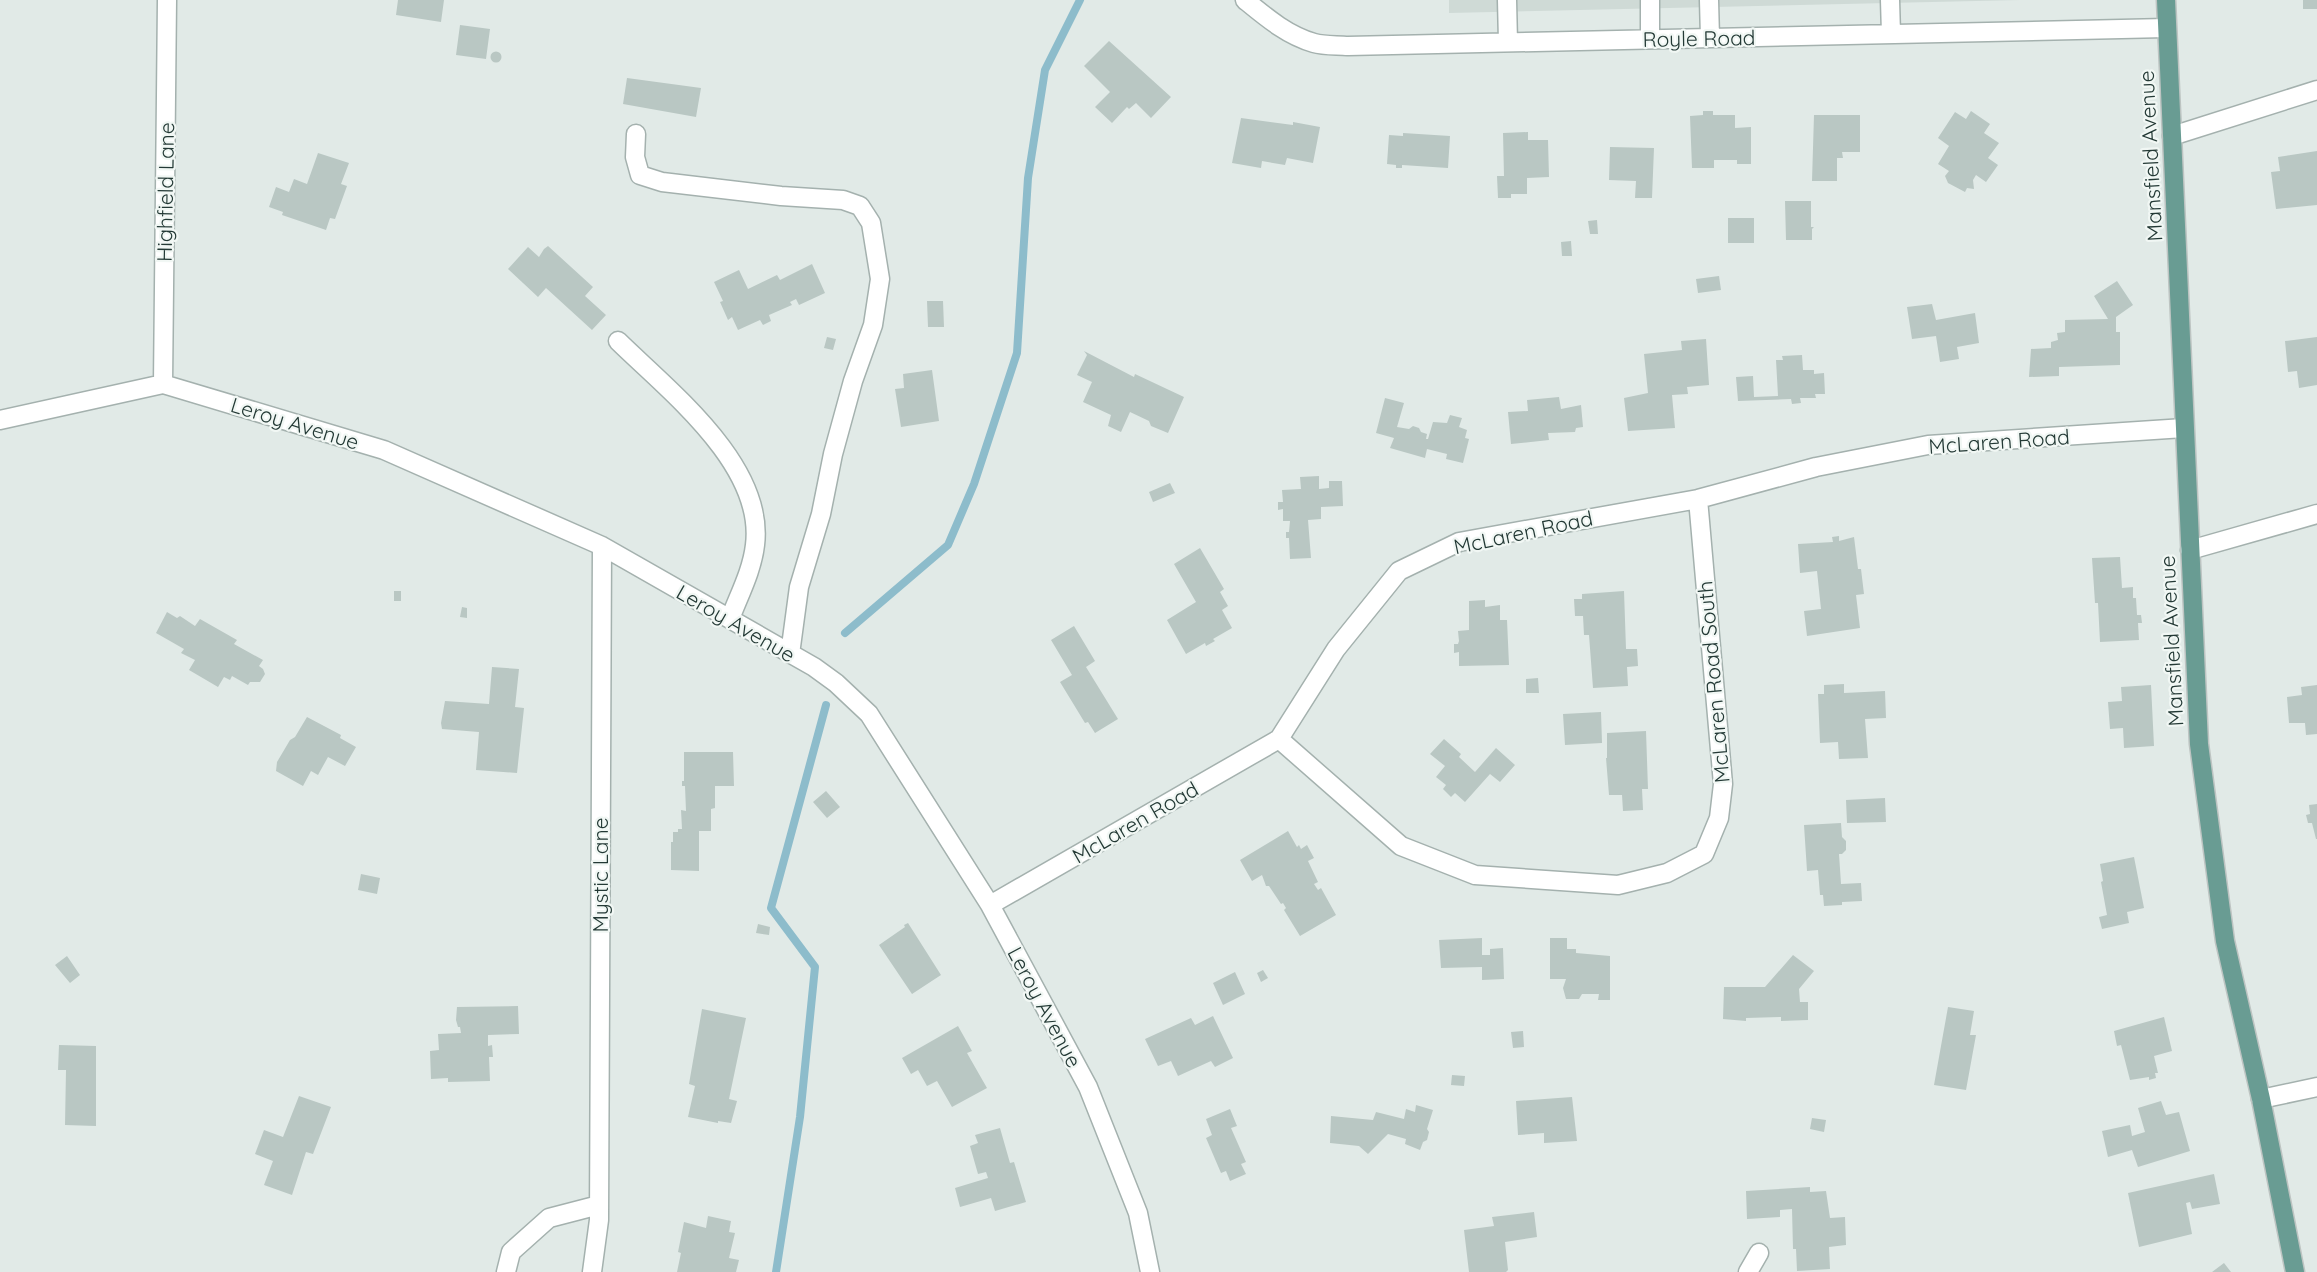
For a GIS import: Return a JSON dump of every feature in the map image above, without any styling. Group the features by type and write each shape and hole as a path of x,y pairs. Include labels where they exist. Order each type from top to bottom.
{"main road":[{"name":"Mansfield Avenue","path":"2166,0 2199,744 2225,941 2261,1099 2295,1272"}],"street":[{"name":"Highfield Lane","path":"163,384 167,0"},
{"name":"Royle Road","path":"1245,0 1277,26 1315,43 1348,46 2166,28"},
{"path":"1507,0 1508,42"},
{"path":"1650,0 1650,39"},
{"path":"1709,0 1710,38"},
{"path":"1890,0 1891,34"},
{"path":"2172,136 2317,90"},
{"path":"636,134 636,157 640,175 662,182 843,200 860,207 871,223 880,279 873,325 836,443 821,514 799,587 790,654"},
{"path":"618,341 707,428 736,468 747,490 754,522 755,542 747,576 729,619"},
{"name":"Leroy Avenue","path":"0,420 163,384 384,450 602,546 836,683 869,714 990,905 1088,1087 1138,1213 1150,1272"},
{"name":"McLaren Road","path":"990,905 1279,739 1336,649 1399,571 1459,542 1698,499 1816,467 1928,445 2184,428"},
{"name":"McLaren Road South","path":"1279,739 1401,846 1475,875 1618,885 1667,873 1704,854 1719,818 1723,784 1698,499"},
{"path":"2190,550 2317,514"},
{"name":"Mystic Lane","path":"592,1272 599,1205 602,546"},
{"path":"2261,1099 2317,1087"},
{"path":"506,1272 512,1252 549,1218 599,1205"},
{"path":"1748,1272 1759,1253"}],"shaded area":[{"path":"1449,0 2020,0 1449,13"}],"building":[{"path":"398,0 444,0 441,22 396,15"},
{"path":"2303,0 2317,0 2317,9 2303,9"},
{"path":"460,25 490,29 486,59 456,55"},
{"path":"1109,41 1171,97 1151,118 1136,103 1129,109 1127,107 1112,123 1095,107 1110,92 1084,66"},
{"path":"496,52 500,53 500,61 496,62 492,61 491,57 492,53"},
{"path":"627,78 701,88 696,117 623,104"},
{"path":"1703,111 1713,111 1713,115 1735,115 1735,128 1751,127 1751,164 1737,164 1737,160 1714,160 1714,168 1692,168 1690,116 1703,115"},
{"path":"1971,111 1990,124 1984,133 1999,143 1988,158 1998,165 1986,182 1976,175 1973,180 1974,189 1967,188 1965,192 1948,183 1945,176 1949,171 1938,164 1949,146 1938,138 1955,112 1966,119"},
{"path":"1814,115 1860,115 1860,152 1842,152 1843,158 1837,158 1837,181 1812,181"},
{"path":"1241,118 1293,125 1293,122 1320,127 1313,163 1287,158 1285,165 1262,161 1261,168 1232,163"},
{"path":"1528,132 1528,140 1548,140 1549,177 1527,178 1527,194 1511,194 1511,198 1498,198 1497,176 1504,176 1503,133"},
{"path":"1403,133 1450,136 1448,168 1402,165 1402,168 1396,168 1396,165 1387,164 1389,135 1403,136"},
{"path":"1610,147 1654,148 1652,198 1635,198 1636,181 1609,180"},
{"path":"2317,151 2317,205 2276,209 2271,172 2280,171 2278,157"},
{"path":"318,153 349,163 341,184 347,186 335,219 330,218 326,230 282,215 283,212 269,207 276,187 289,192 294,179 307,184"},
{"path":"1785,201 1811,201 1811,227 1814,227 1812,240 1786,240"},
{"path":"1728,218 1754,218 1754,243 1728,243"},
{"path":"1597,220 1598,234 1590,234 1588,221"},
{"path":"1571,241 1572,256 1562,256 1561,242"},
{"path":"548,246 593,287 585,296 606,315 592,330 546,288 538,297 508,269 528,247 539,257"},
{"path":"812,264 825,293 799,305 796,299 790,302 792,305 769,315 771,321 763,325 760,320 738,330 732,317 728,320 720,302 723,301 714,282 739,270 748,289 777,275 780,280"},
{"path":"1719,276 1721,290 1698,293 1696,279"},
{"path":"2117,281 2133,305 2116,317 2116,332 2120,332 2120,365 2059,367 2059,376 2029,377 2031,349 2051,348 2051,342 2058,340 2057,333 2065,332 2065,320 2108,319 2094,296"},
{"path":"927,301 943,301 944,327 928,327"},
{"path":"1932,304 1936,320 1975,313 1979,343 1957,347 1959,359 1940,362 1936,336 1912,339 1907,307"},
{"path":"827,337 836,339 833,350 824,348"},
{"path":"2317,337 2317,385 2299,388 2297,371 2288,372 2285,341"},
{"path":"1706,339 1709,385 1687,387 1688,394 1672,395 1675,428 1628,431 1624,398 1648,393 1644,354 1682,350 1681,341"},
{"path":"1084,351 1134,377 1135,374 1184,397 1168,433 1151,426 1149,421 1130,412 1121,432 1108,426 1111,415 1083,402 1092,382 1077,375 1087,355"},
{"path":"1802,355 1803,370 1814,370 1814,374 1824,373 1825,394 1815,394 1816,398 1800,398 1801,403 1792,404 1791,399 1738,401 1736,377 1753,376 1754,397 1778,396 1776,360 1783,360 1782,356"},
{"path":"932,370 939,421 901,427 895,389 904,388 903,374"},
{"path":"1559,397 1561,409 1581,405 1583,427 1576,428 1575,432 1548,433 1549,440 1511,444 1508,412 1528,411 1527,400"},
{"path":"1385,398 1404,403 1397,427 1419,428 1421,432 1427,434 1426,439 1428,439 1433,422 1447,423 1450,415 1462,418 1459,427 1467,430 1465,438 1469,439 1463,463 1446,459 1447,454 1427,449 1425,458 1390,448 1394,438 1376,433"},
{"path":"1319,476 1319,489 1329,488 1329,481 1342,481 1343,506 1321,507 1321,519 1308,520 1311,558 1290,559 1289,538 1286,538 1286,532 1289,532 1290,521 1283,521 1283,509 1278,510 1278,502 1283,502 1282,490 1301,489 1300,477"},
{"path":"1170,483 1175,493 1153,502 1149,492"},
{"path":"1839,536 1839,541 1854,537 1864,594 1856,595 1860,628 1807,636 1804,611 1821,609 1817,571 1800,573 1798,544 1833,542 1832,537"},
{"path":"1200,548 1224,589 1220,592 1228,606 1222,610 1232,628 1213,639 1215,641 1206,646 1205,643 1186,654 1167,620 1196,602 1174,564"},
{"path":"2120,557 2122,588 2133,587 2137,615 2141,615 2142,623 2138,623 2139,640 2100,642 2092,558"},
{"path":"394,591 401,591 401,601 394,601"},
{"path":"1624,591 1626,649 1637,649 1638,666 1627,667 1628,686 1593,688 1589,635 1584,635 1583,616 1575,616 1574,599 1582,599 1582,594"},
{"path":"1485,600 1485,607 1500,605 1500,620 1507,620 1509,665 1459,666 1459,652 1454,653 1454,644 1458,644 1459,641 1458,631 1469,630 1469,601"},
{"path":"462,607 467,608 467,618 460,617"},
{"path":"167,612 177,618 180,616 195,626 200,619 237,640 234,644 263,660 259,666 265,674 260,682 250,682 248,685 232,676 230,680 224,677 218,687 189,670 195,660 181,653 184,649 156,633"},
{"path":"1074,626 1095,661 1086,667 1118,719 1095,733 1088,722 1085,723 1060,682 1072,675 1051,640"},
{"path":"492,667 519,669 515,707 524,708 517,773 476,770 479,732 442,729 445,701 489,704"},
{"path":"1538,678 1539,693 1526,693 1526,679"},
{"path":"1844,684 1844,693 1885,691 1886,718 1865,719 1868,758 1839,759 1838,742 1820,743 1818,694 1824,694 1824,685"},
{"path":"2151,685 2154,746 2124,748 2123,728 2110,729 2108,702 2122,701 2121,687"},
{"path":"2317,685 2317,734 2306,735 2305,723 2289,723 2287,697 2302,695 2301,687"},
{"path":"1601,712 1602,743 1565,745 1563,714"},
{"path":"307,717 341,735 340,738 356,747 345,766 328,757 318,775 311,771 303,786 276,771 277,762"},
{"path":"1646,731 1648,789 1642,789 1643,810 1623,811 1622,795 1609,795 1606,758 1607,733"},
{"path":"1444,739 1461,754 1459,757 1475,772 1496,748 1515,765 1500,782 1490,774 1465,802 1455,793 1451,797 1443,789 1446,785 1436,777 1445,766 1430,754"},
{"path":"684,752 733,752 734,786 715,786 715,808 711,809 711,831 699,831 699,871 671,870 673,832 682,829 681,810 686,811 685,786 682,786"},
{"path":"826,791 840,807 827,818 813,802"},
{"path":"1885,798 1886,822 1847,823 1846,800"},
{"path":"2317,804 2316,839 2312,823 2308,823 2306,815 2310,814 2309,805"},
{"path":"1841,823 1846,850 1839,854 1841,884 1861,883 1862,901 1824,906 1823,895 1820,895 1818,870 1807,871 1804,825"},
{"path":"1288,831 1297,847 1299,845 1301,849 1307,845 1314,858 1308,861 1318,882 1314,884 1318,890 1321,888 1336,915 1300,936 1284,910 1286,908 1283,903 1281,904 1269,886 1266,886 1262,875 1252,881 1240,860"},
{"path":"2134,857 2144,908 2127,912 2129,923 2102,929 2099,917 2107,915 2100,864"},
{"path":"361,874 380,878 377,894 358,890"},
{"path":"908,923 941,975 912,994 879,945"},
{"path":"758,924 770,927 769,935 756,933"},
{"path":"1482,938 1482,955 1490,955 1490,949 1503,948 1504,979 1482,980 1482,967 1441,968 1439,940"},
{"path":"1550,938 1567,938 1567,949 1576,949 1576,953 1610,956 1610,1000 1598,1000 1599,994 1582,994 1579,999 1566,999 1563,988 1566,979 1550,979"},
{"path":"1793,955 1814,971 1799,989 1800,1002 1808,1002 1808,1020 1781,1021 1781,1017 1746,1018 1746,1021 1723,1019 1724,987 1765,987"},
{"path":"67,956 80,975 70,983 55,965"},
{"path":"1263,970 1268,978 1261,982 1257,973"},
{"path":"1235,972 1245,994 1223,1005 1213,983"},
{"path":"518,1006 519,1034 488,1035 488,1046 492,1045 493,1057 489,1057 490,1081 448,1082 448,1078 431,1079 430,1051 439,1050 438,1034 461,1033 456,1020 457,1007"},
{"path":"1948,1007 1974,1011 1970,1035 1976,1035 1966,1090 1934,1085"},
{"path":"702,1009 746,1018 729,1099 737,1101 731,1123 688,1117 695,1086 689,1084"},
{"path":"1213,1016 1233,1058 1215,1067 1211,1061 1178,1076 1171,1061 1158,1066 1145,1039 1191,1018 1195,1025"},
{"path":"2164,1017 2172,1051 2154,1056 2158,1073 2155,1073 2156,1078 2130,1080 2121,1045 2117,1046 2114,1031"},
{"path":"958,1026 972,1051 967,1053 987,1088 952,1107 937,1081 927,1086 918,1070 911,1074 902,1058"},
{"path":"1523,1031 1524,1047 1513,1048 1511,1032"},
{"path":"59,1045 96,1046 96,1126 65,1125 66,1070 58,1070"},
{"path":"1452,1075 1465,1076 1464,1086 1451,1085"},
{"path":"299,1096 331,1107 313,1154 306,1152 292,1195 264,1185 273,1161 255,1154 264,1130 283,1137"},
{"path":"1572,1097 1577,1141 1544,1143 1544,1133 1518,1135 1516,1101"},
{"path":"2161,1101 2166,1115 2179,1112 2190,1151 2138,1167 2132,1150 2108,1157 2102,1131 2130,1125 2132,1136 2145,1132 2138,1108"},
{"path":"1416,1105 1433,1110 1427,1129 1429,1132 1427,1140 1423,1142 1420,1150 1405,1144 1406,1139 1388,1134 1368,1154 1359,1146 1330,1143 1331,1116 1373,1120 1376,1112 1404,1119 1406,1109 1415,1112"},
{"path":"1230,1109 1237,1126 1231,1128 1246,1162 1241,1164 1246,1174 1230,1181 1226,1171 1221,1173 1206,1138 1212,1135 1206,1119"},
{"path":"1812,1118 1826,1120 1824,1132 1810,1129"},
{"path":"1000,1128 1010,1163 1014,1162 1026,1202 995,1211 991,1198 960,1207 955,1188 988,1178 986,1172 978,1174 970,1146 978,1143 975,1135"},
{"path":"2214,1174 2220,1204 2192,1209 2190,1202 2186,1203 2192,1234 2139,1247 2128,1193"},
{"path":"1810,1187 1810,1192 1826,1191 1830,1218 1845,1217 1846,1245 1829,1247 1830,1269 1797,1271 1796,1249 1793,1249 1792,1209 1780,1210 1780,1217 1747,1219 1746,1191"},
{"path":"1534,1212 1537,1237 1505,1242 1508,1270 1506,1272 1469,1272 1464,1230 1494,1226 1492,1217"},
{"path":"708,1216 731,1221 729,1232 735,1233 729,1258 739,1260 736,1272 677,1272 684,1222 706,1228"},
{"path":"2224,1263 2231,1272 2212,1272"}],"waterway":[{"path":"845,633 948,545 974,484 1017,353 1028,178 1045,70 1080,0"},
{"path":"776,1272 800,1117 815,967 771,908 826,705"}]}
